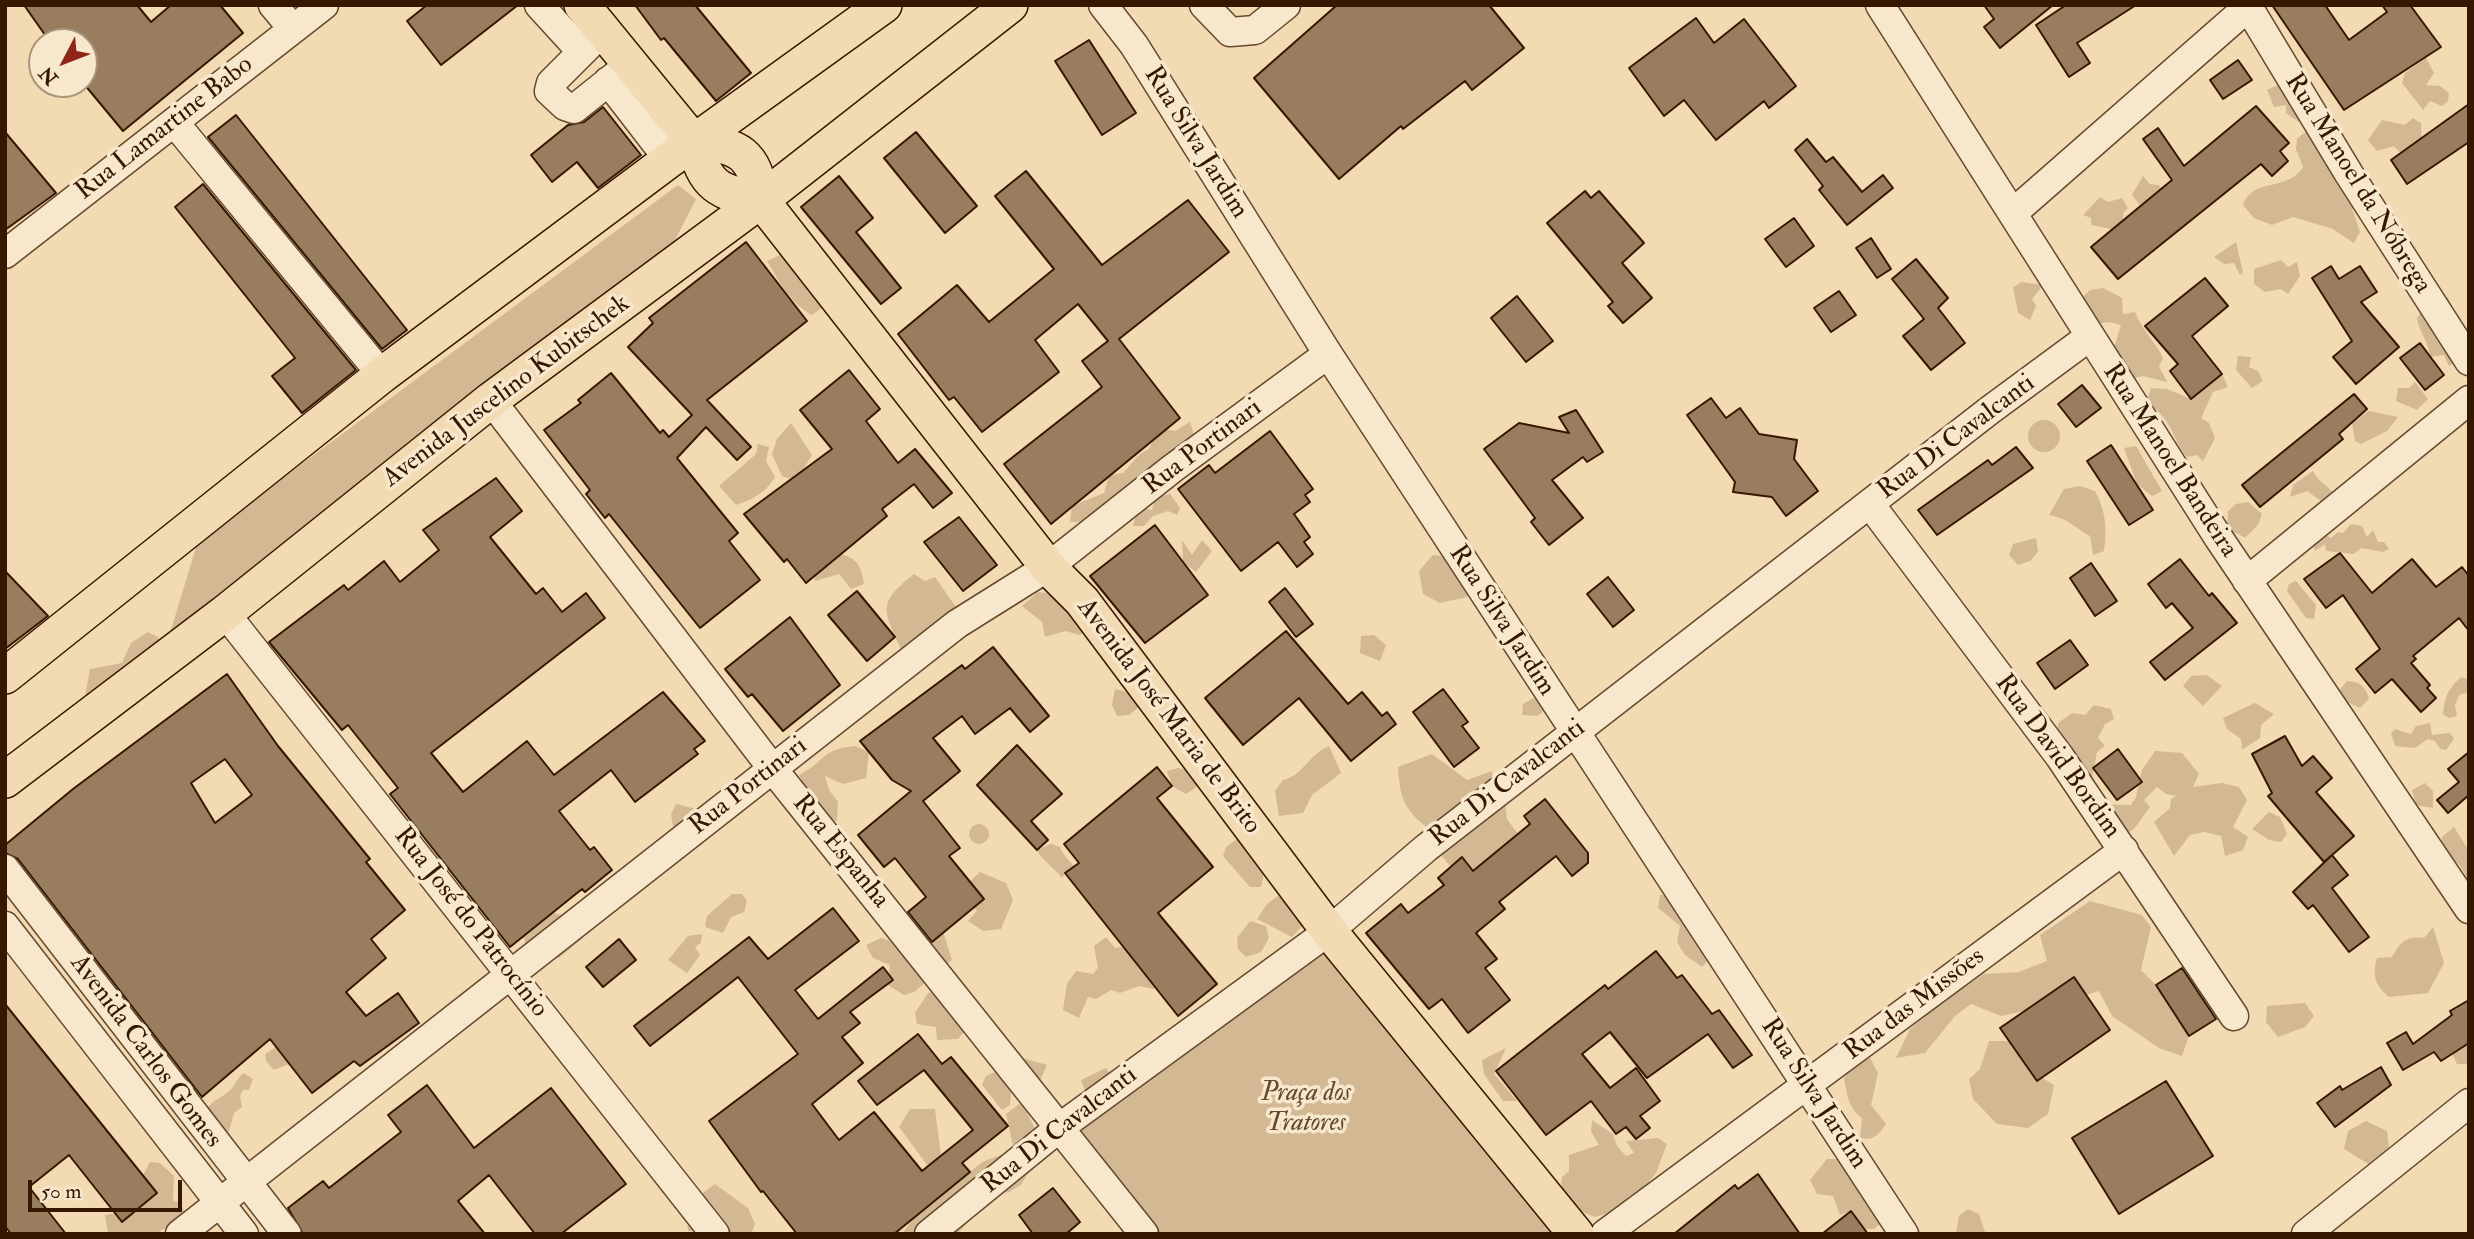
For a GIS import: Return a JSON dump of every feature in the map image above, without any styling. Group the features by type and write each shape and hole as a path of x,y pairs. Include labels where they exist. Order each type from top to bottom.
{"main road":[{"path":"5,676 382,375 682,151 884,5"},
{"name":"Avenida Juscelino Kubitschek","path":"5,780 225,613 491,400 761,200 1010,5"},
{"path":"589,29 618,73 682,151"},
{"name":"Avenida José Maria de Brito","path":"682,151 724,143 739,150 759,181 761,200 1048,567 1082,601 1329,931 1576,1234"}],"street":[{"path":"273,5 293,30"},
{"name":"Rua Lamartine Babo","path":"5,254 324,5"},
{"path":"539,5 589,29 551,83 550,91 565,106 574,109 618,73"},
{"name":"Rua Silva Jardim","path":"1103,5 1155,77 1328,354 1574,733 1808,1084 1903,1234"},
{"path":"1204,5 1230,32 1255,30 1286,5"},
{"name":"Rua Manoel Bandeira","path":"1880,5 2089,337 2247,581 2469,909"},
{"path":"2013,213 2247,6"},
{"name":"Rua Manoel da Nóbrega","path":"2247,6 2348,174 2469,361"},
{"path":"174,122 382,375"},
{"name":"Rua Di Cavalcanti","path":"929,1234 1059,1128 1329,931 1426,848 2089,337"},
{"name":"Rua Portinari","path":"180,1234 957,624 1048,567 1173,468 1328,354"},
{"name":"Rua Espanha","path":"491,400 772,768 1144,1234"},
{"path":"2247,581 2469,400"},
{"name":"Rua David Bordim","path":"1870,504 2060,757 2234,1016"},
{"name":"Rua José do Patrocínio","path":"225,613 715,1234"},
{"name":"Rua das Missões","path":"1605,1234 2124,850"},
{"name":"Avenida Carlos Gomes","path":"5,869 287,1234"},
{"name":"Avenida Carlos Gomes","path":"5,926 244,1234"},
{"path":"2306,1234 2469,1103"}],"green space":[{"path":"2426,58 2434,73 2426,85 2440,86 2449,93 2448,101 2442,106 2430,101 2423,110 2402,83 2405,73"},
{"path":"2280,84 2307,120 2299,122 2286,113 2286,105 2274,107 2267,90"},
{"path":"2413,118 2421,123 2422,146 2407,160 2394,146 2377,151 2368,140 2382,120 2405,125"},
{"path":"2319,120 2364,197 2352,209 2360,232 2354,243 2333,229 2293,217 2272,225 2254,218 2243,205 2255,190 2296,175 2303,167 2296,149 2297,139"},
{"path":"2143,176 2150,184 2159,185 2167,199 2145,212 2132,195"},
{"path":"678,185 696,199 666,258 170,633 198,541"},
{"path":"2100,197 2108,202 2122,198 2128,208 2123,213 2124,226 2116,230 2091,225 2091,218 2083,215"},
{"path":"2236,242 2243,272 2240,275 2234,263 2224,264 2214,257"},
{"path":"780,255 828,303 812,315 791,298 767,261"},
{"path":"2281,260 2288,267 2297,262 2300,276 2288,294 2281,289 2265,292 2254,284 2254,269"},
{"path":"2022,282 2043,285 2032,299 2036,306 2030,320 2018,313 2013,287"},
{"path":"2103,288 2122,298 2123,314 2135,312 2163,358 2159,366 2167,382 2143,376 2134,378 2111,358 2121,325 2110,322 2095,324 2081,299 2090,290"},
{"path":"2431,297 2448,297 2457,320 2469,331 2469,353 2449,366 2444,355 2430,357 2418,323 2417,318"},
{"path":"2238,356 2251,357 2249,367 2258,371 2263,381 2252,388 2236,370"},
{"path":"2222,374 2228,387 2213,392 2201,418 2209,423 2215,438 2203,461 2197,455 2187,457 2165,419 2147,400 2151,388 2167,389 2191,399"},
{"path":"2415,382 2428,399 2417,410 2396,401 2398,388 2409,388"},
{"path":"2369,411 2398,417 2387,431 2361,444 2355,441 2352,423"},
{"path":"2044,420 2056,424 2060,436 2056,448 2044,452 2032,448 2028,436 2032,424"},
{"path":"1190,422 1198,448 1098,522 1070,522 1072,506 1104,493 1109,475 1123,473 1140,454 1149,449 1155,436 1165,429 1175,431"},
{"path":"791,423 812,455 803,470 791,479 782,476 772,454 777,439"},
{"path":"758,444 769,447 766,461 775,477 758,495 736,505 719,486 756,454"},
{"path":"2136,446 2162,491 2152,496 2137,484 2124,448"},
{"path":"2313,471 2336,496 2329,507 2307,491 2290,497 2293,485"},
{"path":"2080,486 2095,491 2103,513 2104,551 2093,555 2090,536 2066,521 2049,515 2064,489"},
{"path":"1170,494 1180,508 1177,515 1168,511 1153,516 1144,526 1133,526 1138,507 1152,510 1155,497"},
{"path":"2248,502 2262,514 2258,525 2245,538 2237,533 2227,533 2228,511 2236,504"},
{"path":"2351,524 2362,526 2367,537 2373,530 2378,542 2384,542 2389,549 2383,552 2361,548 2354,554 2326,551 2325,544 2315,551 2313,544 2325,535 2331,538 2338,532 2343,533"},
{"path":"2036,538 2038,552 2030,561 2018,565 2009,555 2013,544"},
{"path":"1182,540 1192,555 1202,540 1212,551 1196,572 1183,562"},
{"path":"833,552 855,561 861,570 864,584 851,589 839,574 815,581 814,566"},
{"path":"1433,555 1449,557 1471,582 1467,597 1440,603 1423,594 1419,571"},
{"path":"914,574 925,581 935,577 958,610 917,646 901,649 887,615 887,607 894,592"},
{"path":"2296,581 2316,605 2314,619 2306,618 2287,591 2289,584"},
{"path":"1038,592 1056,594 1089,628 1080,635 1065,631 1045,637 1042,622 1022,606"},
{"path":"148,632 158,637 167,651 101,703 85,696 90,669 122,663 131,643"},
{"path":"1374,635 1386,645 1380,661 1360,653 1361,636"},
{"path":"2207,675 2222,686 2203,706 2183,686 2191,676"},
{"path":"2461,677 2469,680 2469,692 2459,695 2455,705 2457,716 2449,718 2443,714 2446,698"},
{"path":"2347,681 2359,684 2366,691 2369,699 2360,708 2341,699 2338,692"},
{"path":"1115,689 1131,693 1139,707 1129,715 1117,716 1112,705"},
{"path":"1539,695 1543,712 1537,716 1522,715 1523,704"},
{"path":"2255,703 2274,714 2261,725 2260,738 2242,750 2241,739 2227,729 2223,718"},
{"path":"2094,705 2111,709 2114,719 2105,724 2098,738 2105,746 2097,752 2091,785 2057,738 2058,723 2072,713 2085,715"},
{"path":"2430,723 2432,735 2450,733 2454,739 2446,750 2440,749 2435,741 2428,739 2415,748 2395,746 2391,733 2395,729 2411,734 2416,726"},
{"path":"855,746 869,752 866,778 843,784 825,776 829,790 838,802 837,821 821,821 812,809 817,799 805,787 799,775 829,753"},
{"path":"1329,746 1341,773 1312,795 1303,813 1279,816 1275,791 1283,780 1296,774 1316,754"},
{"path":"2155,751 2182,753 2199,774 2193,787 2222,783 2239,787 2247,800 2233,827 2248,837 2243,850 2225,856 2221,836 2205,832 2190,835 2174,856 2154,822 2170,808 2171,799 2176,796 2166,794 2157,787 2144,800 2150,807 2134,829 2117,840 2092,804 2131,805 2136,797 2142,770"},
{"path":"1432,754 1467,780 1492,771 1493,802 1505,802 1507,819 1518,834 1480,875 1474,870 1449,865 1436,848 1435,834 1412,813 1403,799 1398,767"},
{"path":"1178,768 1188,770 1198,786 1186,794 1172,786 1167,771"},
{"path":"2425,783 2433,791 2433,808 2416,805 2412,790"},
{"path":"676,804 692,808 704,816 682,828 673,826 671,814"},
{"path":"2269,812 2280,817 2287,834 2281,842 2269,840 2252,829"},
{"path":"975,824 983,824 989,834 983,844 975,844 969,838 969,830"},
{"path":"2454,827 2469,851 2469,883 2459,864 2441,855 2442,837"},
{"path":"1241,836 1266,863 1261,887 1250,887 1223,856 1226,847"},
{"path":"1051,844 1060,847 1077,871 1065,873 1062,878 1045,861 1037,850"},
{"path":"980,872 1006,883 1013,900 1001,929 983,931 968,921 977,911 969,903 967,884"},
{"path":"732,894 742,894 747,901 744,912 731,917 723,933 705,927 707,916"},
{"path":"1660,895 1699,895 1720,925 1710,958 1702,967 1685,955 1677,942 1680,926 1658,908"},
{"path":"1278,896 1295,908 1306,922 1292,937 1257,919 1267,904"},
{"path":"2090,901 2142,915 2151,927 2141,970 2156,985 2189,1036 2182,1056 2159,1048 2112,1016 2099,991 2057,1004 2001,1016 1971,1004 1955,1016 1925,1053 1896,1058 1910,1029 1939,1004 1984,974 2019,972 2047,961 2040,935"},
{"path":"551,912 576,923 582,932 583,938 559,958 551,952 527,949 523,935"},
{"path":"1250,921 1266,926 1269,938 1261,952 1246,957 1238,949 1237,938"},
{"path":"940,922 952,960 914,992 904,995 888,985 890,965 873,958 866,945 881,938 898,943 910,930"},
{"path":"2433,927 2444,963 2428,993 2389,997 2376,980 2377,958 2392,957 2405,941 2424,938"},
{"path":"702,934 701,943 695,947 700,955 687,973 668,960 688,936"},
{"name":"Praça dos Tratores","path":"1331,934 1565,1234 1150,1234 1068,1134 1087,1096 1081,1080 1106,1068 1120,1088"},
{"path":"1106,937 1115,948 1133,945 1154,978 1154,989 1139,986 1120,993 1111,990 1096,999 1088,997 1079,1018 1063,1010 1067,984 1076,971 1093,974 1098,968 1094,946"},
{"path":"954,990 966,1030 958,1039 937,1040 936,1027 917,1024 915,1013 928,993"},
{"path":"2305,1003 2314,1016 2305,1027 2278,1037 2266,1022 2267,1006"},
{"path":"1989,1041 2009,1041 2024,1049 2029,1070 2054,1085 2048,1114 2028,1128 1997,1124 1973,1099 1969,1079 1980,1069"},
{"path":"2469,1041 2469,1064 2457,1064 2448,1044"},
{"path":"281,1044 291,1055 289,1064 274,1070 266,1061 265,1054"},
{"path":"1506,1048 1494,1074 1517,1101 1503,1101 1484,1074 1482,1060"},
{"path":"1022,1058 1047,1065 1038,1085 1020,1075"},
{"path":"1870,1058 1878,1073 1871,1105 1886,1124 1875,1136 1865,1139 1860,1138 1862,1118 1851,1105 1844,1078 1857,1059"},
{"path":"995,1072 1012,1077 1010,1105 1002,1110 982,1085 986,1076"},
{"path":"244,1073 253,1079 249,1090 243,1090 240,1096 242,1107 234,1113 227,1138 205,1112 230,1090"},
{"path":"1022,1102 1035,1129 1028,1173 1021,1185 1009,1192 991,1195 968,1212 968,1222 959,1232 902,1234 912,1220 982,1162 1014,1150 1006,1114"},
{"path":"910,1109 935,1109 941,1156 928,1166 899,1127"},
{"path":"1592,1120 1613,1134 1617,1146 1626,1156 1634,1153 1626,1141 1658,1138 1667,1144 1656,1173 1644,1188 1628,1197 1619,1210 1595,1217 1566,1205 1561,1189 1562,1177 1569,1171 1569,1155 1599,1145 1591,1131"},
{"path":"2366,1121 2387,1131 2389,1149 2370,1165 2344,1149 2348,1131"},
{"path":"1827,1159 1839,1159 1883,1222 1874,1229 1865,1229 1851,1211 1840,1215 1833,1196 1817,1194 1810,1180"},
{"path":"150,1162 160,1163 174,1176 173,1201 180,1202 184,1211 170,1232 162,1229 159,1234 108,1234 105,1215 138,1209 157,1193 143,1175"},
{"path":"715,1184 748,1208 755,1224 751,1234 688,1231 689,1215 694,1203"},
{"path":"1968,1209 1979,1214 1985,1232 1956,1233 1959,1216"}],"building":[{"path":"24,5 137,5 151,22 171,5 220,5 243,33 123,131 96,98 98,98 98,28 40,28"},
{"path":"427,5 518,5 441,65 407,21"},
{"path":"635,5 695,5 751,73 716,101 664,38 661,40"},
{"path":"1337,5 1489,5 1524,48 1472,90 1465,81 1403,129 1401,126 1339,179 1254,78"},
{"path":"1984,5 2053,5 2000,48 1984,27 1994,19"},
{"path":"2066,5 2136,5 2077,43 2090,63 2069,77 2036,25"},
{"path":"2272,5 2325,5 2349,40 2387,12 2382,5 2410,5 2441,47 2344,110"},
{"path":"1696,18 1714,43 1744,19 1796,86 1769,108 1764,101 1716,140 1684,100 1664,116 1629,68"},
{"path":"1089,40 1136,113 1102,135 1055,61"},
{"path":"2238,60 2252,80 2223,99 2210,80"},
{"path":"2469,104 2469,142 2407,184 2391,160"},
{"path":"2256,106 2289,143 2280,151 2288,161 2272,176 2261,164 2118,279 2091,247 2172,180 2143,139 2158,128 2184,166"},
{"path":"603,107 641,155 598,188 577,162 552,182 531,155 568,125 584,122"},
{"path":"236,115 407,330 382,349 208,137"},
{"path":"5,132 56,193 5,230"},
{"path":"916,132 977,206 945,233 884,158"},
{"path":"1807,139 1826,162 1833,157 1862,192 1883,175 1893,188 1847,225 1819,190 1823,186 1795,150"},
{"path":"1026,171 1102,265 1188,200 1229,252 1119,339 1180,418 1051,524 1004,464 1102,387 1082,361 1108,341 1078,304 1035,340 1059,372 982,432 954,397 949,400 898,334 957,285 989,322 1054,269 995,196"},
{"path":"839,176 873,218 856,232 901,288 881,304 801,207"},
{"path":"203,184 356,370 302,413 272,376 295,358 175,207"},
{"path":"1585,191 1591,198 1599,191 1644,243 1622,263 1652,298 1623,323 1608,306 1613,302 1547,223"},
{"path":"1794,218 1814,246 1786,267 1765,239"},
{"path":"1871,238 1891,269 1877,278 1856,248"},
{"path":"746,242 807,321 707,400 751,447 737,460 706,427 677,458 738,533 729,541 760,580 700,628 609,514 605,518 586,494 590,490 544,430 581,403 578,400 611,373 660,433 663,430 669,437 692,415 628,347 653,323 649,318"},
{"path":"1916,259 1948,298 1938,308 1965,343 1931,370 1903,336 1924,319 1892,279"},
{"path":"2331,266 2339,279 2360,266 2377,292 2361,302 2399,347 2356,384 2333,357 2352,341 2312,278"},
{"path":"2205,278 2228,306 2192,336 2222,374 2191,399 2170,371 2178,364 2145,326"},
{"path":"1839,291 1856,315 1831,332 1814,308"},
{"path":"1517,296 1553,341 1526,362 1491,318"},
{"path":"2420,343 2444,375 2425,390 2400,358"},
{"path":"849,370 880,409 866,421 898,463 915,449 952,493 933,508 914,484 882,509 887,516 806,583 787,559 784,562 744,514 832,449 800,410"},
{"path":"2082,385 2101,408 2076,427 2058,404"},
{"path":"2354,394 2367,409 2339,434 2343,439 2260,507 2242,485"},
{"path":"1711,398 1726,418 1740,408 1759,434 1797,440 1794,459 1818,491 1786,516 1772,497 1733,492 1735,482 1687,415"},
{"path":"1576,410 1603,452 1587,462 1583,457 1552,480 1583,518 1549,545 1531,522 1535,518 1484,449 1519,423 1569,433 1559,417"},
{"path":"1270,431 1313,489 1305,495 1310,502 1294,514 1310,537 1304,542 1313,554 1297,567 1278,542 1241,571 1178,489 1209,465 1215,473"},
{"path":"2111,445 2153,510 2129,525 2087,461"},
{"path":"2016,447 2033,468 1937,535 1918,510 1988,460 1992,465"},
{"path":"496,478 522,511 490,537 536,594 543,588 562,612 586,593 605,618 431,753 463,792 527,741 554,775 663,692 705,741 694,749 698,754 635,802 611,770 559,811 590,850 594,847 612,870 585,892 582,889 510,947 390,794 398,788 348,725 342,730 269,642 344,585 348,590 384,561 400,582 439,550 423,530"},
{"path":"959,517 997,565 963,591 924,542"},
{"path":"1155,525 1208,595 1145,643 1090,576"},
{"path":"2340,553 2372,593 2412,559 2436,587 2462,567 2469,576 2469,631 2459,618 2413,656 2416,659 2411,663 2430,685 2427,688 2436,698 2421,712 2392,679 2375,693 2356,669 2380,649 2343,595 2326,608 2304,579"},
{"path":"2180,559 2209,596 2212,593 2237,623 2165,680 2150,662 2193,628 2172,603 2166,608 2148,584"},
{"path":"2091,563 2117,601 2095,616 2070,578"},
{"path":"5,571 48,616 5,649"},
{"path":"1608,577 1634,610 1613,627 1587,594"},
{"path":"1285,588 1313,624 1296,637 1269,602"},
{"path":"857,591 895,637 867,661 828,615"},
{"path":"790,617 840,685 783,731 752,694 748,697 725,669"},
{"path":"1286,631 1348,704 1362,692 1382,716 1387,712 1396,724 1351,761 1299,698 1243,745 1205,698"},
{"path":"2070,640 2088,665 2055,689 2037,663"},
{"path":"993,647 1049,716 1030,732 1010,708 975,734 962,716 933,738 960,771 923,801 960,848 949,856 984,899 932,942 908,912 926,897 895,858 884,867 858,835 911,791 892,780 860,741 962,665 965,669"},
{"path":"227,674 278,746 370,859 366,862 405,910 371,939 386,958 346,992 366,1016 398,993 419,1023 360,1066 354,1061 312,1093 270,1039 202,1097 18,859 5,853 5,845 73,789","holes":["225,759 252,795 215,823 191,783"]},
{"path":"1443,689 1468,722 1462,726 1479,748 1454,767 1413,712"},
{"path":"2285,736 2302,766 2313,756 2332,778 2316,792 2354,836 2324,862 2268,796 2272,793 2252,754"},
{"path":"1017,745 1062,794 1031,821 1048,840 1037,850 977,785"},
{"path":"2118,749 2142,782 2117,800 2093,768"},
{"path":"2469,752 2469,795 2448,813 2437,800 2459,782 2448,769"},
{"path":"1157,767 1172,786 1157,798 1213,867 1158,913 1217,984 1178,1016 1065,873 1079,863 1064,844"},
{"path":"1545,799 1588,853 1588,863 1572,876 1556,856 1499,902 1505,909 1476,933 1497,959 1485,968 1510,1000 1468,1033 1442,999 1429,1009 1366,933 1401,904 1408,913 1444,885 1438,878 1462,857 1473,871 1530,824 1524,816"},
{"path":"2332,855 2348,875 2332,888 2369,937 2349,952 2313,905 2308,909 2293,892"},
{"path":"833,908 859,941 795,990 818,1019 883,967 893,980 850,1012 860,1023 842,1037 863,1063 812,1104 839,1140 874,1112 922,1171 973,1130 924,1070 877,1105 858,1081 918,1034 942,1064 951,1057 1008,1126 962,1163 970,1172 894,1234 797,1234 763,1191 761,1192 709,1121 798,1054 738,977 650,1046 634,1026 749,937 768,959"},
{"path":"619,939 636,960 603,987 586,967"},
{"path":"1656,951 1677,978 1682,975 1712,1014 1719,1010 1752,1055 1733,1068 1708,1034 1647,1078 1610,1032 1582,1054 1610,1088 1636,1068 1660,1101 1640,1116 1650,1128 1636,1139 1626,1127 1616,1134 1591,1101 1546,1135 1496,1071 1605,985 1608,989"},
{"path":"2182,968 2216,1019 2189,1036 2156,985"},
{"path":"2074,977 2110,1030 2037,1081 2000,1028"},
{"path":"2469,1000 2469,1043 2441,1061 2434,1052 2403,1070 2387,1043 2406,1032 2413,1044 2452,1015 2450,1011"},
{"path":"5,1004 157,1193 122,1222 69,1155 29,1187 66,1234 11,1234 5,1226"},
{"path":"2381,1067 2391,1085 2335,1127 2317,1103 2340,1086 2342,1090"},
{"path":"2166,1081 2213,1156 2119,1214 2072,1138"},
{"path":"427,1085 474,1148 551,1088 626,1184 561,1234 535,1234 489,1175 458,1201 485,1234 303,1234 288,1208 323,1181 329,1188 401,1132 388,1115"},
{"path":"1758,1174 1800,1234 1674,1234 1735,1185 1738,1189"},
{"path":"1053,1188 1080,1222 1066,1234 1033,1234 1019,1215"},
{"path":"1851,1211 1868,1234 1822,1234"}]}
